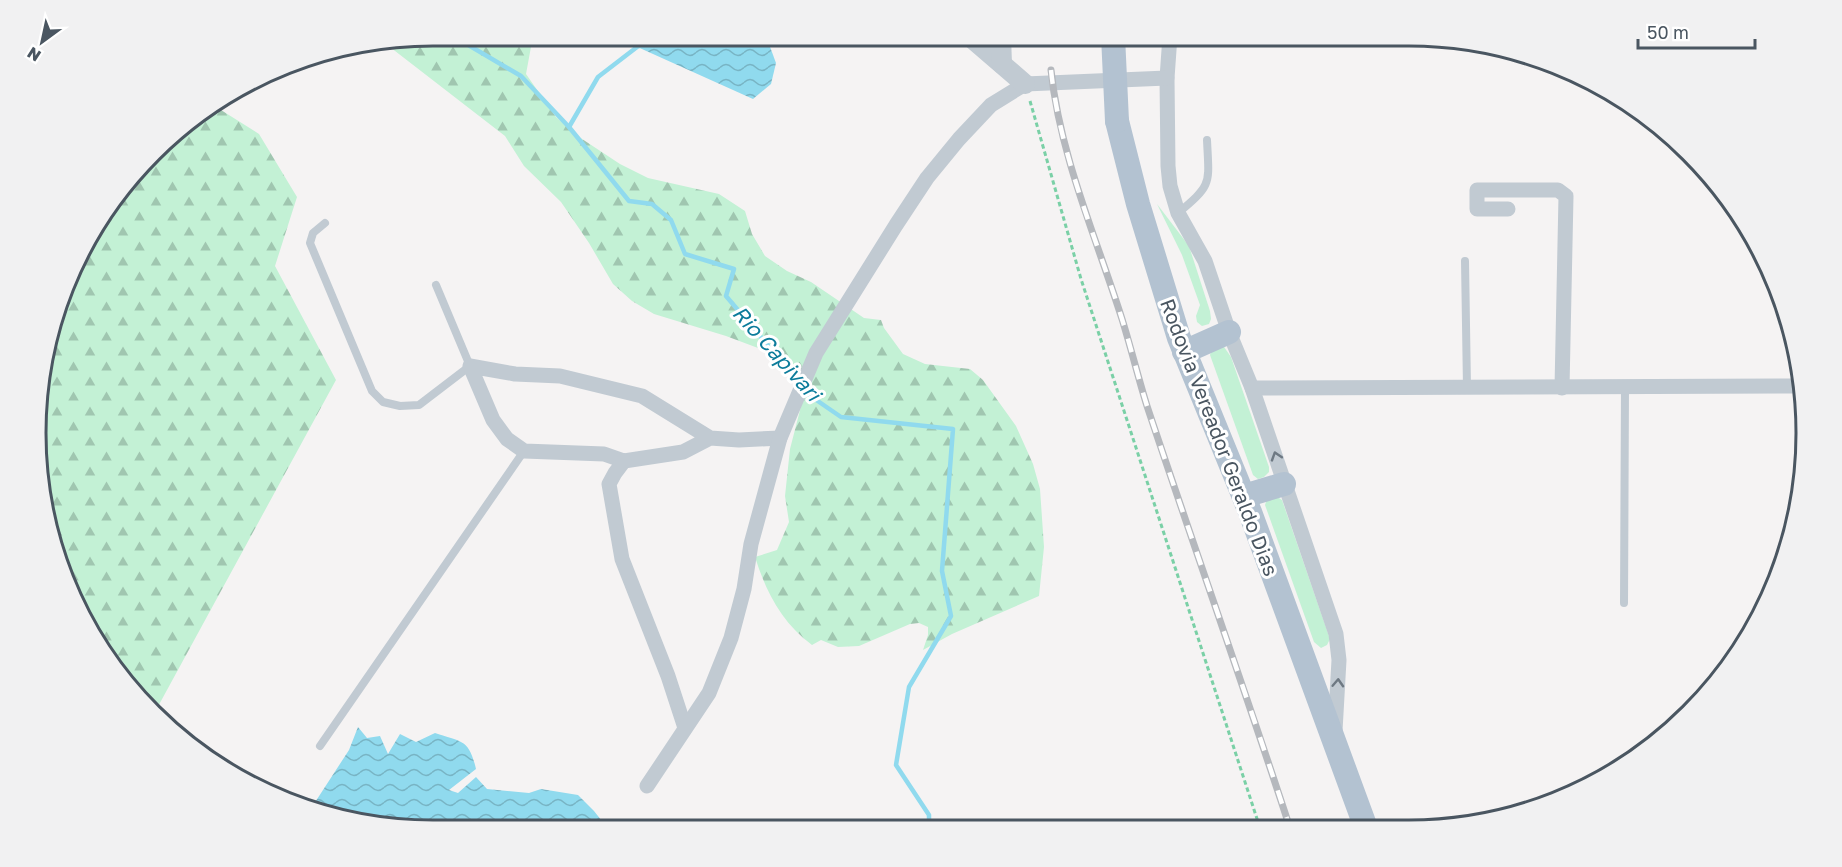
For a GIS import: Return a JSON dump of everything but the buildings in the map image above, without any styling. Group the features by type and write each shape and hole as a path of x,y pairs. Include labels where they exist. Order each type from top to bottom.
{"main road":[{"name":"Rodovia Vereador Geraldo Dias","path":"1113,46 1117,121 1138,204 1184,352 1244,496 1363,820"},
{"path":"1184,352 1229,332"},
{"path":"1244,496 1284,484"}],"street":[{"path":"981,46 1030,84"},
{"path":"1001,46 1002,64"},
{"path":"1169,46 1167,78 1170,186 1178,213 1205,261 1325,596 1336,634 1339,660 1334,741"},
{"path":"647,786 709,693 732,638 744,589 751,544 780,438 816,353 927,178 991,105 1030,84 1167,78"},
{"path":"1508,209 1477,209 1477,190 1558,190 1566,196 1562,387"},
{"path":"470,366 515,374 560,376 642,396 710,438 739,440 780,438"},
{"path":"470,366 494,420 507,440 524,451 604,454 624,461 683,452 710,438"},
{"path":"1252,388 1792,386"},
{"path":"624,461 609,484 622,560 686,728"}],"lane":[{"path":"1178,213 1204,189 1208,178 1207,140"},
{"path":"325,223 313,233 310,243 372,391 383,402 400,406 418,405 470,366 436,285"},
{"path":"1465,261 1467,388"},
{"path":"1624,603 1625,387"},
{"path":"320,746 524,451"}],"path":[{"path":"1030,84 1081,279 1257,820"}],"green space":[{"path":"434,46 531,46 526,74 556,117 576,135 620,164 648,178 719,194 745,211 752,234 765,256 787,271 811,282 864,318 881,320 884,328 903,354 925,364 970,369 983,380 1016,426 1033,464 1040,489 1044,547 1039,596 952,634 923,650 928,627 919,623 910,624 859,646 838,647 821,640 812,645 801,636 776,606 755,557 777,550 789,522 785,496 790,449 807,383 803,370 774,354 726,336 654,314 632,301 613,284 561,202 524,166 505,136 392,49"},
{"path":"221,110 259,134 297,197 275,266 336,380 159,705 126,669 112,649 86,605 76,582 54,509 47,459 47,408 54,358 67,309 86,262 98,240 126,198 160,160 198,126"},
{"path":"1157,204 1189,246 1210,311 1209,324 1202,326 1197,322 1196,316 1200,305 1182,255"},
{"path":"1222,344 1231,357 1269,467 1269,472 1258,479 1253,475 1210,355 1213,346"},
{"path":"1268,496 1276,496 1282,500 1330,639 1327,645 1321,648 1314,642 1265,505"}],"water":[{"path":"635,46 770,46 776,63 771,84 753,99"},
{"path":"358,727 367,738 380,736 388,754 400,734 416,742 435,733 463,743 470,752 476,769 449,790 458,793 476,777 487,789 529,793 541,789 578,795 601,820 408,820 358,813 315,802 349,750"}],"waterway":[{"name":"Rio Capivari","path":"470,46 521,76 569,127 629,201 652,204 671,220 685,254 734,269 726,296 800,383"},
{"path":"569,127 598,77 640,46"},
{"name":"Rio Capivari","path":"805,390 841,417 953,429 942,571 951,616 909,687 896,765 929,815 929,820"}],"railway":[{"path":"1051,70 1062,134 1080,196 1122,319 1147,406 1287,820"}]}
